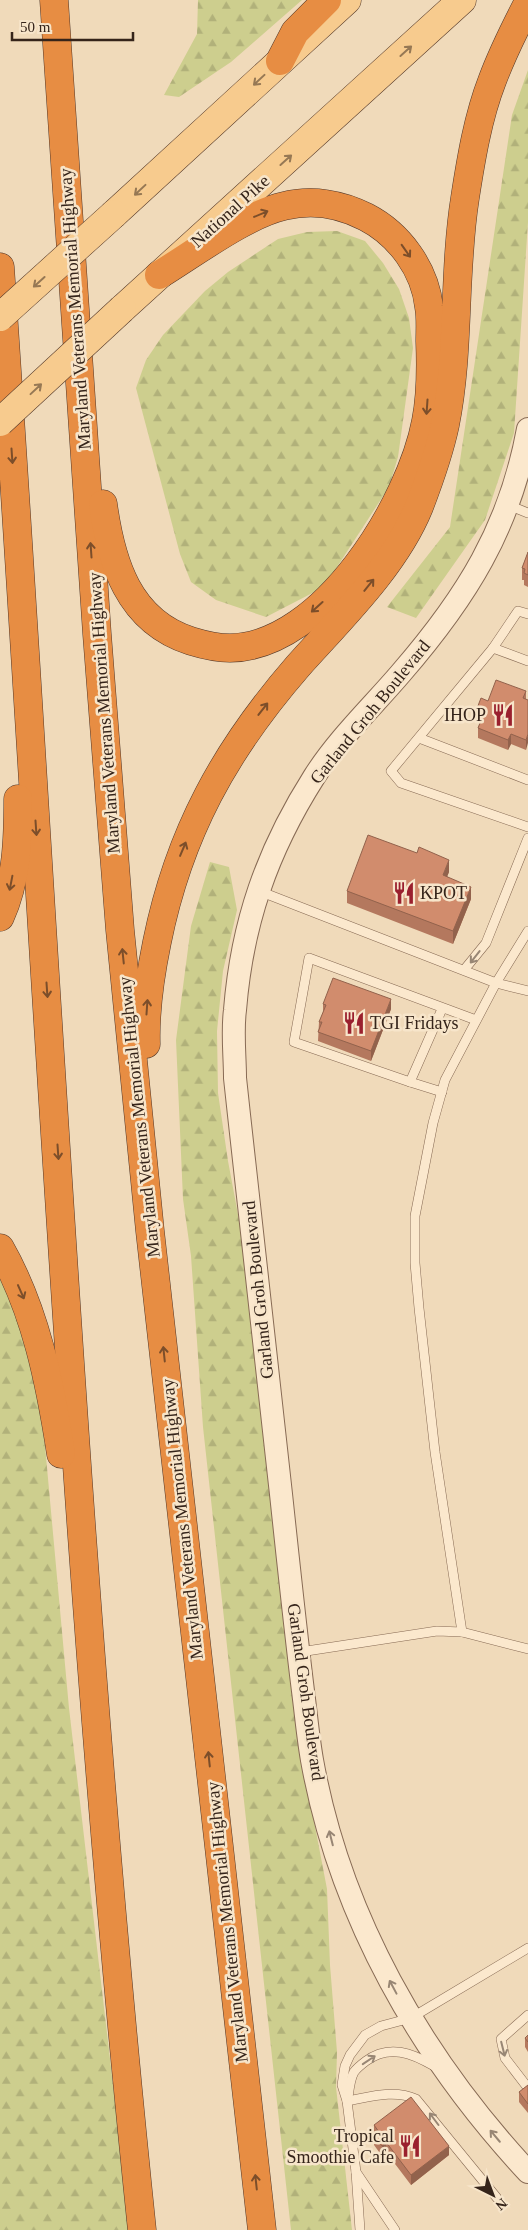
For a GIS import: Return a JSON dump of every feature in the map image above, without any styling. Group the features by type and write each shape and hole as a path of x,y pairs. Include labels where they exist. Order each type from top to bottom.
{"highway":[{"name":"Maryland Veterans Memorial Highway","path":"54,0 120,930 150,1231 262,2230"},
{"path":"63,0 63,138"},
{"path":"280,61 295,32 327,0"},
{"path":"150,1231 146,1032 149,984 165,904 180,857 200,809 223,766 279,688 370,584 396,549 417,512 432,473 445,425 452,364 464,199 475,143 491,84 528,3"},
{"path":"74,302 105,522 114,559 126,587 140,609 159,626 180,638 206,646 231,648 257,643 286,631 317,608 354,569 378,537 398,500 413,464 426,420 431,357 429,305 419,271 404,246 383,226 360,214 336,205 312,203 286,205 258,214 159,275"},
{"path":"0,268 89,1639 110,1906 142,2230"},
{"path":"0,329 8,385"},
{"path":"0,917 8,900 18,834 20,572"},
{"path":"0,1248 30,1312 55,1410 89,1639"}],"main road":[{"path":"0,317 347,0"},
{"name":"National Pike","path":"0,422 462,0"}],"street":[{"name":"Garland Groh Boulevard","path":"528,429 518,509 486,555 463,594 438,628 343,739 315,776 274,849 257,891 242,952 234,1012 235,1078 298,1652 312,1761 334,1849 354,1904 375,1951 410,2018 448,2074 495,2136 528,2172"}],"lane":[{"path":"528,614 518,611 493,648 391,771 401,783 528,827"},
{"path":"493,648 528,661"},
{"path":"419,738 528,780"},
{"path":"464,970 486,943 528,838"},
{"path":"257,891 496,983 528,990"},
{"path":"462,1632 435,1452 415,1263 416,1216 433,1123 445,1080 496,983 528,931"},
{"path":"442,1092 294,1042 309,958 442,1009 476,1020"},
{"path":"410,1082 442,1009"},
{"path":"298,1652 437,1631 462,1632 528,1649"},
{"path":"360,2230 356,2172 347,2101 342,2085 345,2066 356,2045 365,2035 381,2026 410,2018 528,1948"},
{"path":"528,2015 501,2039 505,2058 528,2088"},
{"path":"347,2101 354,2072 378,2054 390,2051 404,2052 419,2057 448,2074"},
{"path":"347,2101 389,2093 406,2094 416,2099 497,2198"},
{"path":"356,2172 395,2230"}],"green space":[{"path":"198,0 302,0 231,62 179,97 164,95 197,34"},
{"path":"528,70 528,222 514,433 485,520 416,618 387,607 450,527 512,115"},
{"path":"337,231 365,241 383,263 399,289 409,318 413,348 398,457 389,487 324,587 266,617 216,600 191,582 180,554 136,388 146,360 163,335 205,291 228,272 278,239 307,232"},
{"path":"210,862 229,867 237,910 223,971 217,1031 218,1093 228,1161 245,1252 309,1795 327,1889 330,1965 337,2052 336,2087 352,2230 291,2230 203,1427 191,1256 183,1199 176,1040 191,926"},
{"path":"0,1278 12,1300 41,1402 69,1708 130,2230 0,2230"}],"building":[{"path":"528,552 528,575 524,573 525,569 522,568"},
{"name":"IHOP","path":"496,680 526,691 523,698 528,700 528,734 526,740 511,734 508,740 478,728 484,713 476,711 481,698 488,701"},
{"name":"KPOT","path":"368,835 417,853 419,847 449,860 443,875 471,887 453,931 347,891"},
{"name":"TGI Fridays","path":"333,978 391,999 371,1051 318,1032 322,1022 319,1022 326,1005 323,1004"},
{"path":"528,2085 528,2104 519,2092"},
{"path":"411,2097 449,2146 411,2175 386,2142 382,2146 374,2136 379,2132 374,2125"}],"place":[{"name":"IHOP","path":"503,715"},
{"name":"KPOT","path":"404,893"},
{"name":"TGI Fridays","path":"354,1023"},
{"name":"Tropical Smoothie Cafe","path":"410,2146"}]}
